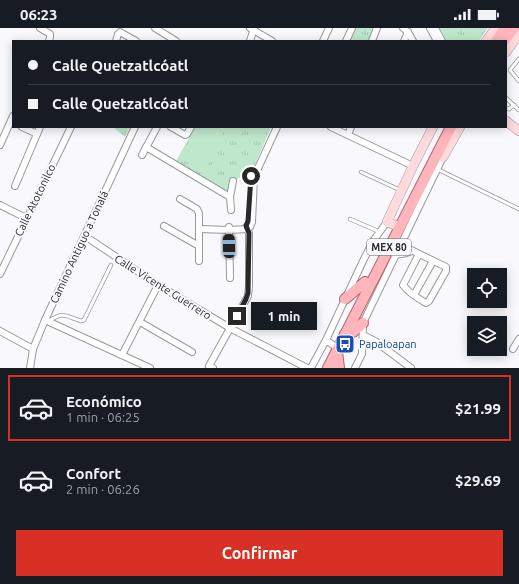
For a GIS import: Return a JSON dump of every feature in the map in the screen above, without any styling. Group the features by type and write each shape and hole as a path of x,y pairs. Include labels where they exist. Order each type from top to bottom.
{"main road":[{"path":"502,38 514,28"},
{"name":"MEX 80","path":"321,368 366,282 391,223 443,128"},
{"name":"MEX 80","path":"328,368 332,345 345,334 392,253 433,171 452,128"},
{"path":"433,171 443,157"},
{"path":"345,299 366,282"},
{"path":"345,334 353,332 363,323"},
{"path":"332,345 339,368"}],"street":[{"path":"40,28 48,32 50,38"},
{"path":"155,28 174,40"},
{"path":"323,40 329,28"},
{"path":"346,40 352,28"},
{"path":"372,40 377,28"},
{"path":"430,28 436,40"},
{"path":"435,28 441,40"},
{"path":"250,40 253,29 270,40"},
{"path":"404,40 405,30"},
{"path":"405,30 412,40"},
{"path":"116,40 120,32 134,40"},
{"path":"491,40 519,34"},
{"path":"0,145 12,120"},
{"path":"507,122 519,131"},
{"path":"24,128 37,134"},
{"path":"15,186 40,128"},
{"name":"Calle Atotonilco","path":"0,274 71,128"},
{"name":"Camino Antiguo a Tonalá","path":"30,368 33,349 134,128"},
{"path":"142,155 156,128"},
{"path":"173,128 185,135 190,128"},
{"path":"211,367 248,293 249,233 247,228 251,176 273,128"},
{"path":"199,228 250,227 252,222 254,177 277,128"},
{"path":"334,128 345,132 413,166"},
{"path":"311,368 332,345 345,299 373,241 380,232 391,223 401,191 432,128"},
{"path":"443,157 459,128"},
{"path":"146,147 230,197"},
{"path":"355,368 362,354 363,323 392,253 401,245 433,171"},
{"path":"231,210 230,197 233,181"},
{"path":"180,200 198,211 199,261"},
{"path":"0,205 26,218"},
{"path":"164,226 199,246"},
{"path":"229,228 230,278"},
{"name":"Calle Vicente Guerrero","path":"85,236 158,284 230,328 307,368"},
{"path":"401,245 445,266 446,269 428,302 425,302 414,295 404,288 403,285 419,254"},
{"path":"392,253 403,254 412,251"},
{"path":"414,295 433,261"},
{"path":"122,355 158,284"},
{"path":"47,320 150,368"},
{"path":"140,322 192,352"},
{"path":"0,331 33,349"},
{"path":"363,335 375,341 411,368"},
{"path":"513,349 519,339"}],"lane":[{"path":"519,59 510,70 519,81"},
{"path":"507,99 519,110"},
{"path":"507,109 509,110 514,105"},
{"path":"433,171 519,209"},
{"path":"361,172 401,191"},
{"path":"350,219 380,232"},
{"path":"47,320 63,315 83,322 111,265"}],"green space":[{"path":"356,28 376,28 370,40 350,40"},
{"path":"440,28 488,28 480,40 446,40"},
{"path":"114,128 130,128 125,137"},
{"path":"194,128 271,128 249,179 238,178 230,193 176,161"},
{"path":"197,128 218,128 224,131 207,167 184,155"}],"place":[{"name":"Papaloapan","path":"345,344"}],"route":[{"path":"237,316 246,299 249,286 249,231 246,226 248,223 251,176"}]}
